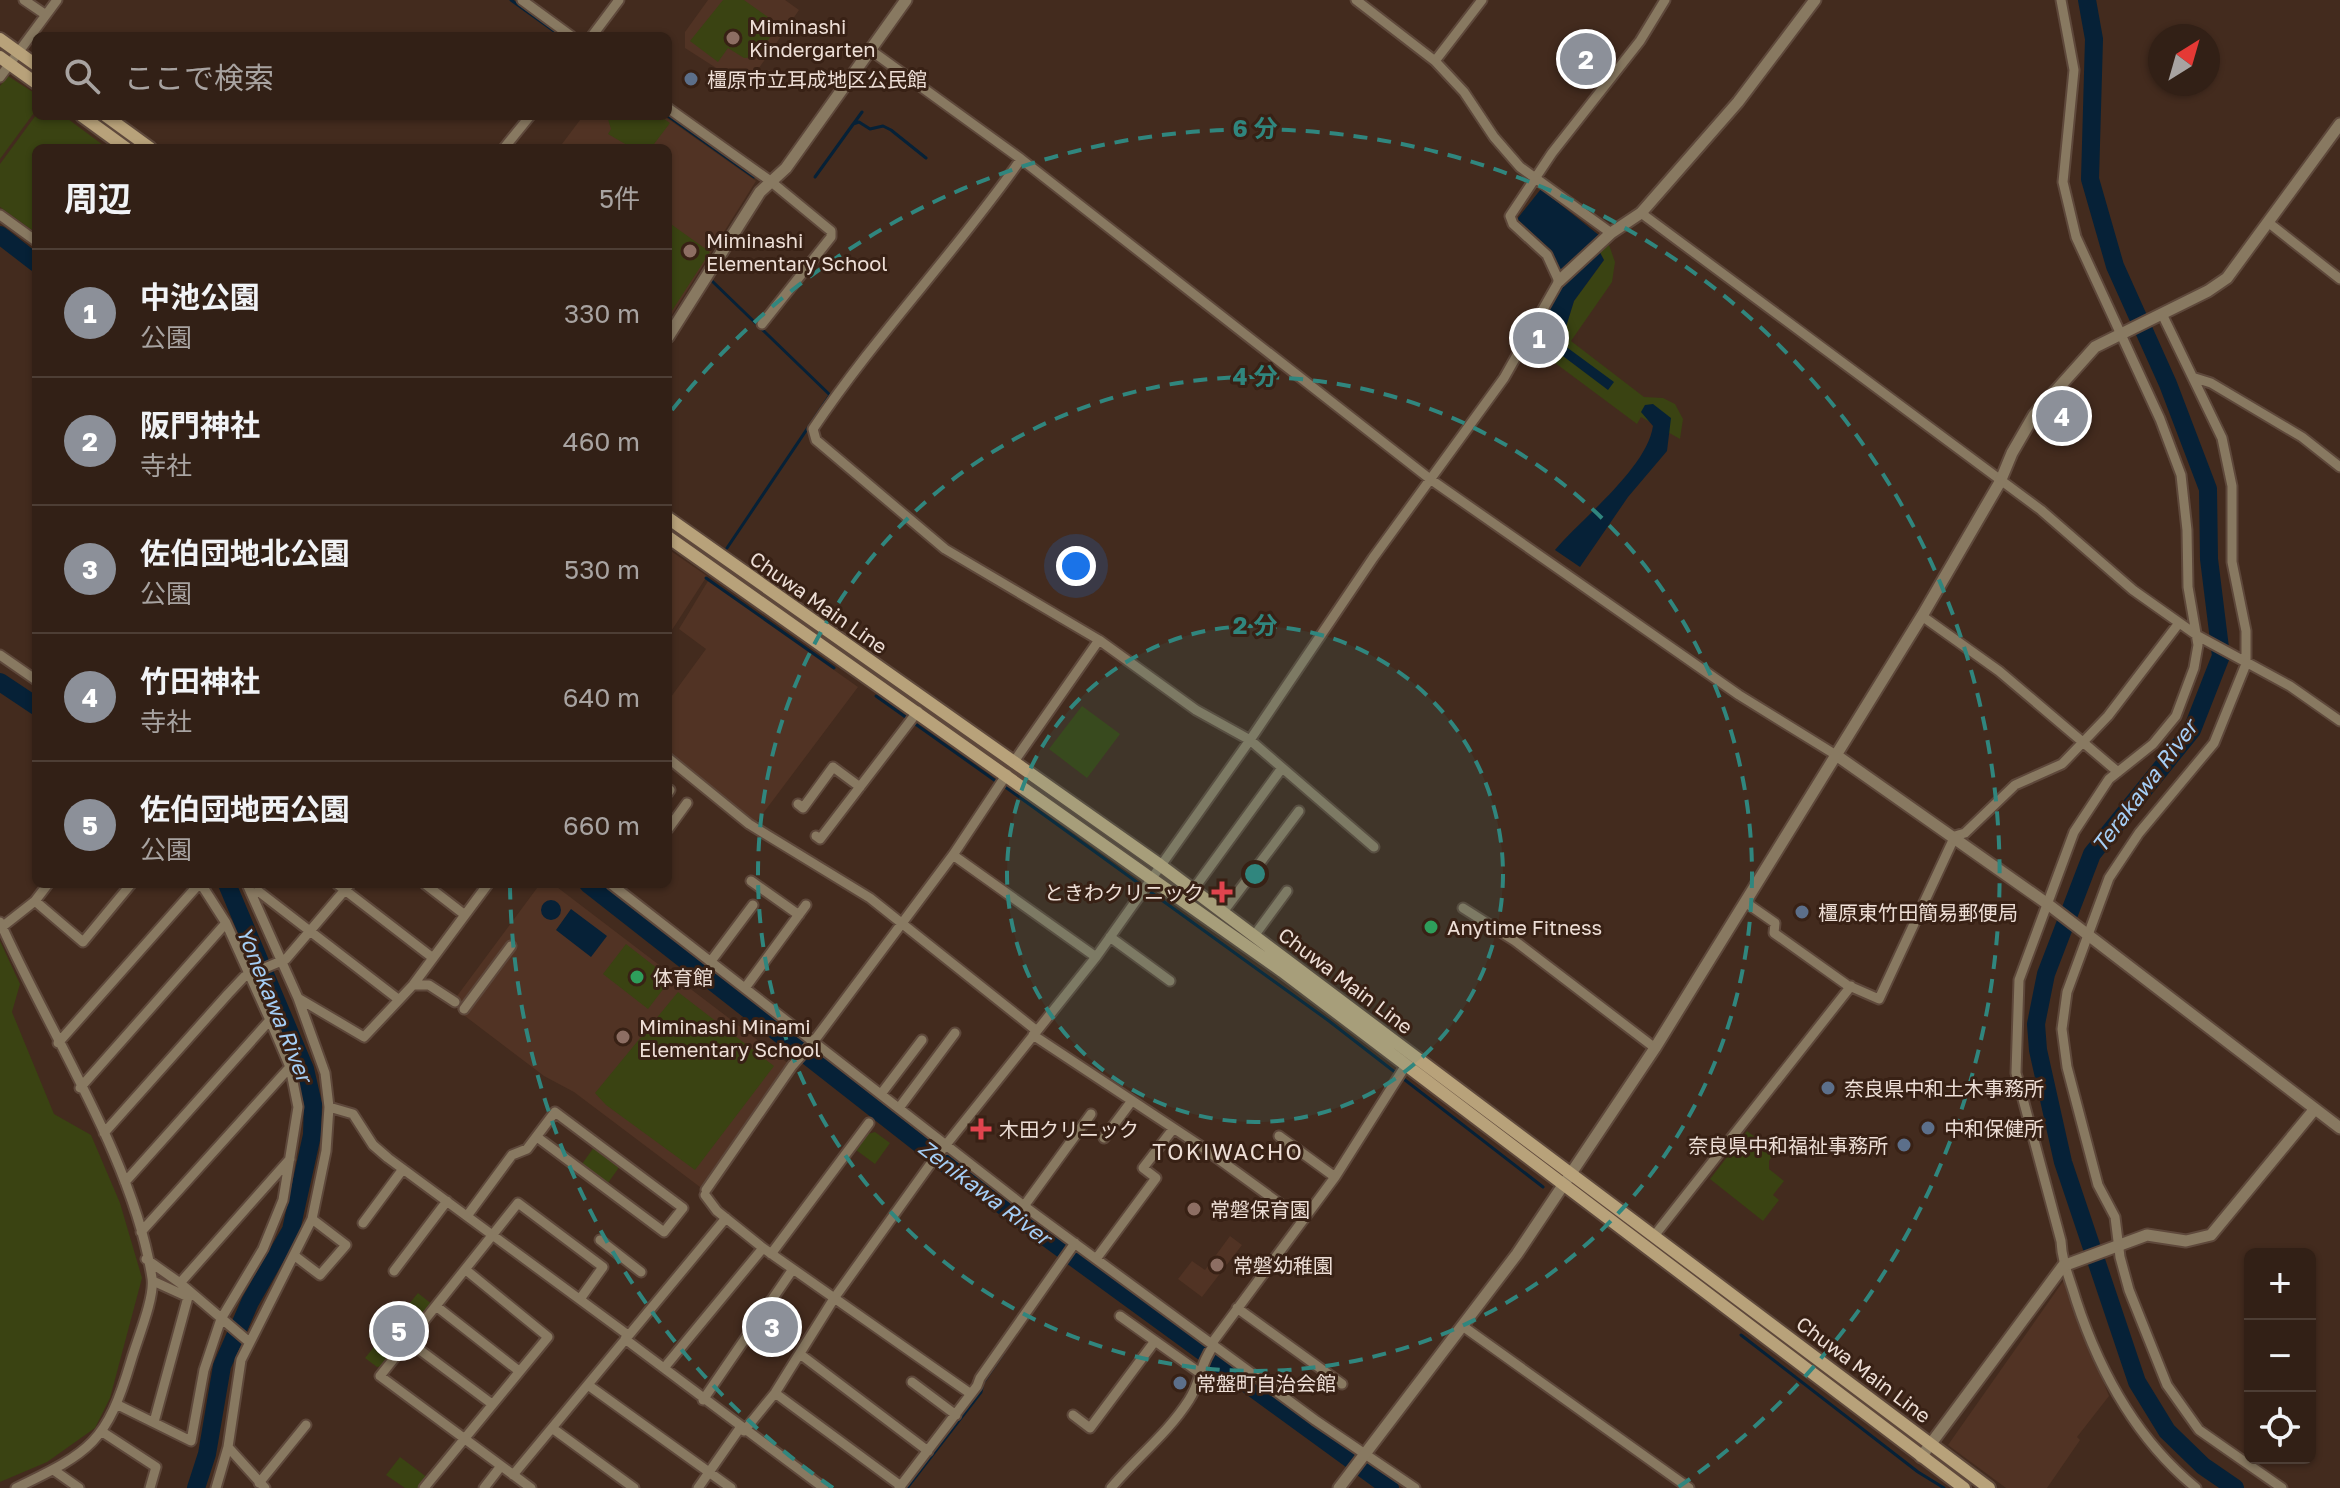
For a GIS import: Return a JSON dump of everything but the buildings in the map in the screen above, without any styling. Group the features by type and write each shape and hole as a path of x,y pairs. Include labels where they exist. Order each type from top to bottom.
{"main road":[{"path":"0,39 32,62"},
{"path":"5,60 32,80"},
{"path":"88,120 120,144"},
{"path":"112,120 144,144"},
{"name":"Chuwa Main Line","path":"672,521 1005,776 1150,878 1401,1072 1654,1236 1989,1488"},
{"name":"Chuwa Main Line","path":"672,540 913,718 1005,776"},
{"name":"Chuwa Main Line","path":"1150,878 1193,890 1223,912 1964,1488"}],"street":[{"path":"24,0 46,15"},
{"path":"33,32 57,0"},
{"path":"522,0 566,32"},
{"path":"595,32 619,0"},
{"path":"672,331 769,180 786,168 906,0"},
{"path":"1356,0 1435,61 1469,98 1514,161 1611,233"},
{"path":"1435,61 1482,0"},
{"path":"1559,281 1543,250 1510,220 1558,146 1640,41 1665,0"},
{"path":"698,1488 775,1393 835,1297 931,1163 1096,957 1430,479 1510,370 1559,281 1611,233 1641,213 1738,102 1815,0"},
{"path":"2061,0 2074,70 2063,182 2066,199 2076,237 2164,429 2181,475 2187,530 2188,587 2200,638 2194,668 2176,716 2153,744 2118,772 2094,798 2074,832 2019,980 2016,1073 2092,1349 2125,1409 2170,1467 2196,1488"},
{"path":"0,77 5,60 18,52 32,34"},
{"path":"869,49 1021,159 1430,479 1739,695 1836,755 1955,836 2086,931 2340,1128"},
{"path":"672,111 769,180 831,231 831,237 762,324"},
{"path":"507,144 527,120"},
{"path":"1339,1488 1464,1327 1655,1048 1922,616 2000,482 2012,453 2034,415 2095,347 2227,278 2340,124"},
{"path":"1021,159 980,218 835,395 813,429 816,440 945,549 1099,640 1196,710 1250,740 1374,847"},
{"path":"1641,213 2041,510 2133,590 2200,638 2290,686 2340,721"},
{"path":"0,215 32,238"},
{"path":"2269,223 2340,279"},
{"path":"2160,315 2195,378 2222,438 2232,486 2232,562 2245,621 2244,663 2214,743 2116,864 2086,931 2067,992 2063,1041 2098,1185 2115,1217 2120,1257 2139,1318 2181,1408 2199,1430 2282,1488"},
{"path":"2195,378 2211,383 2302,437 2340,467"},
{"path":"1922,616 1999,671 2118,772"},
{"path":"1745,902 1775,923 1774,933 1851,986 1879,999 1955,836 1965,833 2015,785 2062,764 2108,716 2179,623"},
{"path":"971,1394 767,1251 726,1218 706,1193 899,924 953,855 1099,640"},
{"path":"2,661 32,678"},
{"path":"816,836 820,839 913,718"},
{"path":"672,761 749,824 839,877 1035,1033 1301,1219"},
{"path":"798,804 803,808 833,767 860,787"},
{"path":"1193,890 1282,768"},
{"path":"672,824 687,803"},
{"path":"1223,912 1299,811"},
{"path":"953,855 1096,957"},
{"path":"751,881 799,915"},
{"path":"16,1488 55,1471 104,1433 118,1405 153,1281 125,1182 1,924 35,901 45,888"},
{"path":"35,901 83,942 128,888"},
{"path":"58,1043 196,888"},
{"path":"118,1405 191,1441 204,1370 223,1321 274,1226 292,1157 298,1107 290,1067 252,973 226,923 203,888"},
{"path":"104,1133 228,994 252,973 280,962 309,932 342,888"},
{"path":"346,888 433,958"},
{"path":"430,888 465,915"},
{"path":"298,998 364,1037 413,985 485,888"},
{"path":"624,888 813,1044 1073,1246 1096,1259 1364,1456 1415,1488"},
{"path":"258,890 398,999"},
{"path":"216,1488 228,1447 235,1385 246,1340 295,1256 312,1219 326,1151 329,1107 325,1073 298,998 280,962 258,890"},
{"path":"1254,936 1287,891"},
{"path":"711,961 753,905"},
{"path":"745,988 806,905"},
{"path":"1463,908 1515,941 1655,1048"},
{"path":"80,1088 226,923"},
{"path":"1110,937 1170,981"},
{"path":"464,1009 511,946"},
{"path":"413,985 429,985 455,1002"},
{"path":"1654,1236 1851,986"},
{"path":"125,1182 270,1020"},
{"path":"899,1108 955,1033"},
{"path":"881,1094 922,1040"},
{"path":"141,1232 290,1067"},
{"path":"1111,1488 1187,1403 1202,1361 1212,1345 1301,1219 1335,1177 1401,1072"},
{"path":"1104,1138 1131,1102"},
{"path":"329,1107 353,1114 373,1145 403,1169 580,1299 742,1430 824,1488"},
{"path":"1921,1457 2067,1263 2147,1235 2186,1241 2211,1235 2314,1110"},
{"path":"467,1216 512,1155 527,1149 555,1112 683,1208 664,1232 537,1137"},
{"path":"1024,1206 1091,1114"},
{"path":"664,1368 767,1251 869,1123"},
{"path":"1096,1259 1156,1178 1143,1168 1173,1129"},
{"path":"1279,1136 1335,1177"},
{"path":"180,1283 292,1157"},
{"path":"363,1223 403,1169"},
{"path":"394,1271 447,1201"},
{"path":"531,1488 380,1376 518,1203 603,1267 580,1299"},
{"path":"513,1475 726,1218"},
{"path":"295,1256 320,1275 346,1245 312,1219"},
{"path":"600,1240 641,1272"},
{"path":"775,1393 900,1487 956,1415 1073,1246"},
{"path":"146,1259 180,1283 188,1294 246,1340"},
{"path":"703,1400 793,1269"},
{"path":"424,1488 548,1337 466,1270"},
{"path":"153,1281 188,1294"},
{"path":"154,1422 188,1294"},
{"path":"436,1306 519,1371"},
{"path":"1237,1308 1342,1384"},
{"path":"1120,1316 1200,1373"},
{"path":"1464,1327 1689,1488"},
{"path":"408,1341 492,1404"},
{"path":"1073,1415 1090,1428 1155,1341"},
{"path":"800,1354 928,1451"},
{"path":"912,1382 956,1415"},
{"path":"588,1385 731,1488"},
{"path":"228,1447 262,1485 306,1425"},
{"path":"552,1428 634,1488"},
{"path":"104,1433 156,1467 150,1488"},
{"path":"484,1488 501,1466"},
{"path":"55,1471 79,1488"}],"shaded area":[{"name":"Miminashi Kindergarten","path":"708,0 785,0 799,10 746,87 685,48 685,32"},
{"name":"Miminashi Elementary School","path":"580,120 670,120 756,181 672,315 672,144 562,144"},
{"path":"672,552 707,576 672,630"},
{"path":"708,581 858,687 755,824 672,757 672,696 706,649 679,629"},
{"name":"Miminashi Minami Elementary School","path":"537,888 558,888 789,1064 700,1187 574,1092 544,1076 457,1010 457,996"},
{"name":"常磐幼稚園","path":"1230,1236 1242,1245 1202,1297 1178,1279 1192,1261 1205,1270"},
{"path":"2064,1280 2109,1396 2077,1437 2080,1440 2047,1488 2006,1488 1948,1445"}],"green space":[{"path":"723,0 744,0 779,25 756,57 744,58 728,48 718,62 690,41"},
{"path":"8,76 32,91 32,115 0,159 0,86"},
{"path":"32,120 69,120 102,144 32,144 32,230 0,207 0,164"},
{"path":"608,120 666,120 670,123 654,144 625,144 608,134 611,129"},
{"path":"672,225 710,252 672,311"},
{"path":"1608,242 1615,262 1612,282 1571,341 1644,397 1663,398 1675,404 1683,419 1680,439 1641,417 1637,424 1531,345 1535,335 1561,342 1574,301 1604,260 1598,249"},
{"path":"1082,706 1120,734 1087,778 1049,749"},
{"path":"0,941 20,984 12,1012 54,1114 91,1135 120,1203 142,1278 110,1398 95,1428 47,1462 0,1482"},
{"name":"体育館","path":"626,944 671,979 648,1009 603,974"},
{"path":"678,992 774,1066 695,1170 606,1105 595,1093"},
{"path":"1747,1131 1775,1152 1769,1161 1769,1169 1784,1181 1773,1195 1779,1200 1763,1221 1710,1179"},
{"path":"875,1132 890,1143 875,1164 856,1150 868,1134"},
{"path":"594,1147 620,1166 608,1183 582,1164"},
{"path":"418,1293 433,1305 385,1366 377,1367 365,1358"},
{"path":"775,1305 791,1316 769,1349 753,1337"},
{"path":"400,1457 428,1478 420,1488 405,1488 386,1475"}],"water":[{"path":"1541,189 1600,236 1565,269 1560,270 1551,250 1517,219"},
{"path":"1598,249 1604,260 1574,301 1561,343 1614,382 1608,390 1535,335 1565,281"},
{"path":"1653,404 1671,418 1667,451 1628,497 1580,567 1555,550 1612,492 1639,459 1653,426 1641,412 1645,405"},
{"path":"551,900 558,903 561,910 558,917 551,920 544,917 541,910 544,903"},
{"path":"571,909 607,936 591,957 556,930"}],"waterway":[{"path":"511,0 555,32"},
{"name":"Terakawa River","path":"2087,0 2094,39 2090,179 2115,266 2168,384 2208,489 2209,559 2221,656 2192,730 2092,854 2046,974 2036,1024 2038,1050 2063,1162 2137,1382 2167,1431 2203,1466 2235,1488"},
{"path":"862,112 815,177 853,124 859,122 870,129 883,126 891,130 926,158"},
{"path":"672,119 754,177"},
{"name":"Zenikawa River","path":"0,235 32,260"},
{"path":"711,280 830,395 727,548"},
{"path":"706,578 834,668"},
{"name":"Yonekawa River","path":"0,682 32,703"},
{"path":"876,696 997,782"},
{"path":"1004,786 1329,1021 1543,1187"},
{"name":"Yonekawa River","path":"196,1488 207,1454 222,1366 250,1302 291,1230 312,1135 313,1104 305,1069 229,888"},
{"name":"Zenikawa River","path":"593,888 944,1163 1390,1488"},
{"path":"1741,1335 1918,1472 1944,1488"},
{"path":"907,1488 981,1392 983,1383 1003,1354"}],"place":[{"name":"Miminashi Kindergarten","path":"733,38"},
{"name":"阪門神社","path":"1586,59"},
{"name":"橿原市立耳成地区公民館","path":"691,79"},
{"name":"Miminashi Elementary School","path":"690,251"},
{"name":"中池公園","path":"1539,338"},
{"name":"竹田神社","path":"2062,416"},
{"name":"ときわクリニック","path":"1222,892"},
{"name":"橿原東竹田簡易郵便局","path":"1802,912"},
{"name":"Anytime Fitness","path":"1431,927"},
{"name":"体育館","path":"637,977"},
{"name":"Miminashi Minami Elementary School","path":"623,1037"},
{"name":"奈良県中和土木事務所","path":"1828,1088"},
{"name":"中和保健所","path":"1928,1128"},
{"name":"木田クリニック","path":"981,1129"},
{"name":"奈良県中和福祉事務所","path":"1904,1145"},
{"name":"常磐保育園","path":"1194,1209"},
{"name":"常磐幼稚園","path":"1217,1265"},
{"name":"佐伯団地北公園","path":"772,1327"},
{"name":"佐伯団地西公園","path":"399,1331"},
{"name":"常盤町自治会館","path":"1180,1383"}],"district":[{"name":"TOKIWACHO","path":"1228,1151"}]}
